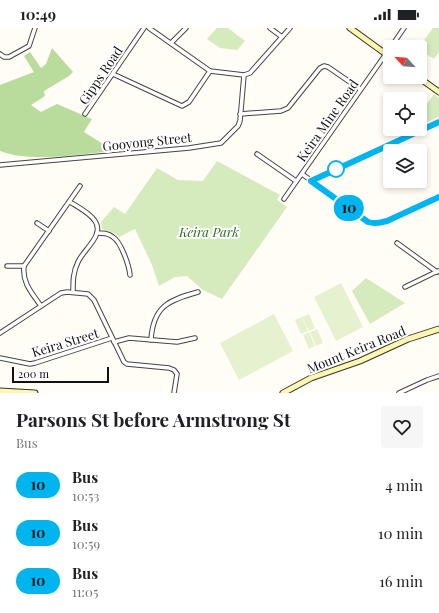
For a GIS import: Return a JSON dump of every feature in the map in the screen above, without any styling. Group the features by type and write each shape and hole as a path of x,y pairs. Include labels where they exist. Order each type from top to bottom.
{"main road":[{"path":"350,28 383,51"},
{"path":"427,83 439,92"},
{"name":"Mount Keira Road","path":"283,393 317,376 360,361 408,339 439,329"},
{"path":"0,391 35,393"}],"street":[{"path":"0,54 4,57 9,57 29,46 35,28"},
{"name":"Gipps Road","path":"85,114 144,28"},
{"path":"149,28 210,71 244,75 250,73 290,28"},
{"path":"170,43 186,28"},
{"path":"270,28 282,37"},
{"name":"Keira Mine Road","path":"395,40 404,28"},
{"name":"Keira Mine Road","path":"284,199 360,89 383,61"},
{"path":"240,114 281,111 288,108 320,68 324,66 328,67 360,89"},
{"path":"113,74 182,106 189,102 210,71"},
{"name":"Gooyong Street","path":"0,165 189,148 221,143 238,126 244,75"},
{"path":"311,181 439,122"},
{"path":"257,154 296,181"},
{"path":"302,174 368,222 373,223 383,222 439,197"},
{"path":"41,306 24,281 24,266 80,186"},
{"path":"70,202 94,220 97,227 95,238 78,260 73,274 72,292"},
{"path":"37,223 49,231"},
{"path":"97,233 110,235 116,239 128,264 130,275"},
{"path":"397,243 438,271 405,287"},
{"path":"7,266 24,266"},
{"path":"0,333 61,293 72,292 88,294 92,297 123,360 126,363 169,368 174,370 177,374 174,393"},
{"path":"151,340 153,324 163,307 176,298 198,292"},
{"name":"Keira Street","path":"0,358 30,364 113,340 129,338 177,342 195,338"},
{"path":"400,393 439,376"}],"green space":[{"path":"217,28 228,28 245,41 237,50 220,48 207,39"},
{"path":"433,28 439,28 439,52 434,59 427,54 427,40 424,40"},
{"path":"52,48 73,72 44,91 45,96 31,105 41,112 57,104 92,119 84,132 114,151 56,157 41,157 12,155 0,151 0,85 34,72 24,56 30,52 41,68 46,64"},
{"path":"434,94 439,98 439,117 427,122 427,104"},
{"name":"Keira Park","path":"217,161 280,195 277,200 287,207 222,299 203,290 187,276 175,277 159,286 152,265 135,229 119,237 114,233 102,229 101,222 114,207 125,214 157,168 178,180 203,181"},
{"path":"366,278 405,303 370,324 352,291"},
{"path":"341,283 363,327 336,341 314,297"},
{"path":"274,314 293,351 239,380 220,343"},
{"path":"309,314 315,328 309,331 302,317"},
{"path":"302,317 308,331 301,334 295,320"},
{"path":"317,329 323,343 316,346 310,332"},
{"path":"309,332 315,346 309,349 303,335"}],"bus line":[{"name":"10","path":"439,122 311,181 368,222 373,223 387,221 439,197"}]}
